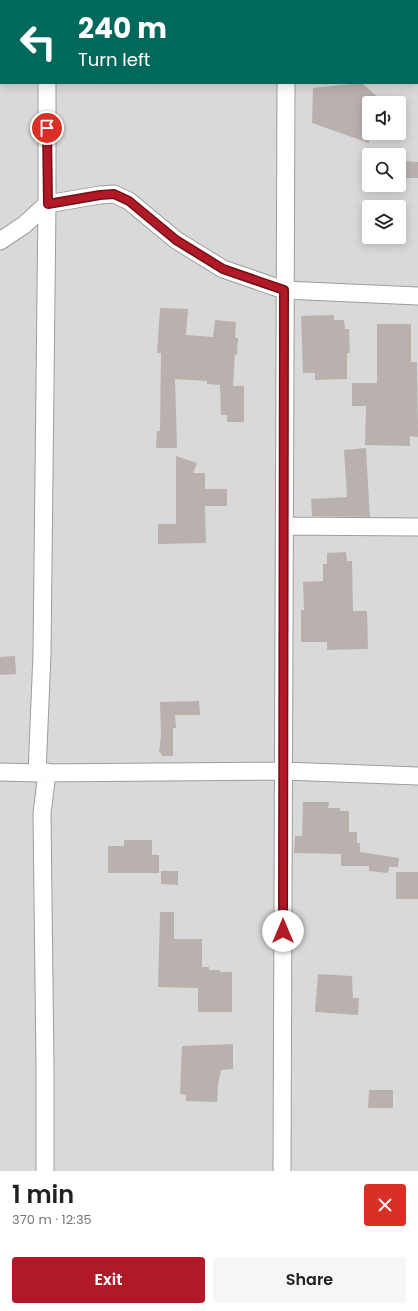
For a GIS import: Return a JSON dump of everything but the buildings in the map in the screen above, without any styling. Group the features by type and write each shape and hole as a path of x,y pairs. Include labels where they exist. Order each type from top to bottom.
{"street":[{"path":"45,1171 42,654 48,204 47,84"},
{"path":"282,1171 285,526 284,290 286,84"},
{"path":"0,241 24,226 48,204 114,194 129,201 176,240 223,269 284,290 418,296"},
{"path":"285,526 418,528"},
{"path":"0,772 284,771 418,776"}],"shaded area":[{"path":"0,84 418,84 418,1171 0,1171"}],"route":[{"path":"47,128 48,204 114,194 129,201 176,240 223,269 284,290 285,526 283,931"}]}
